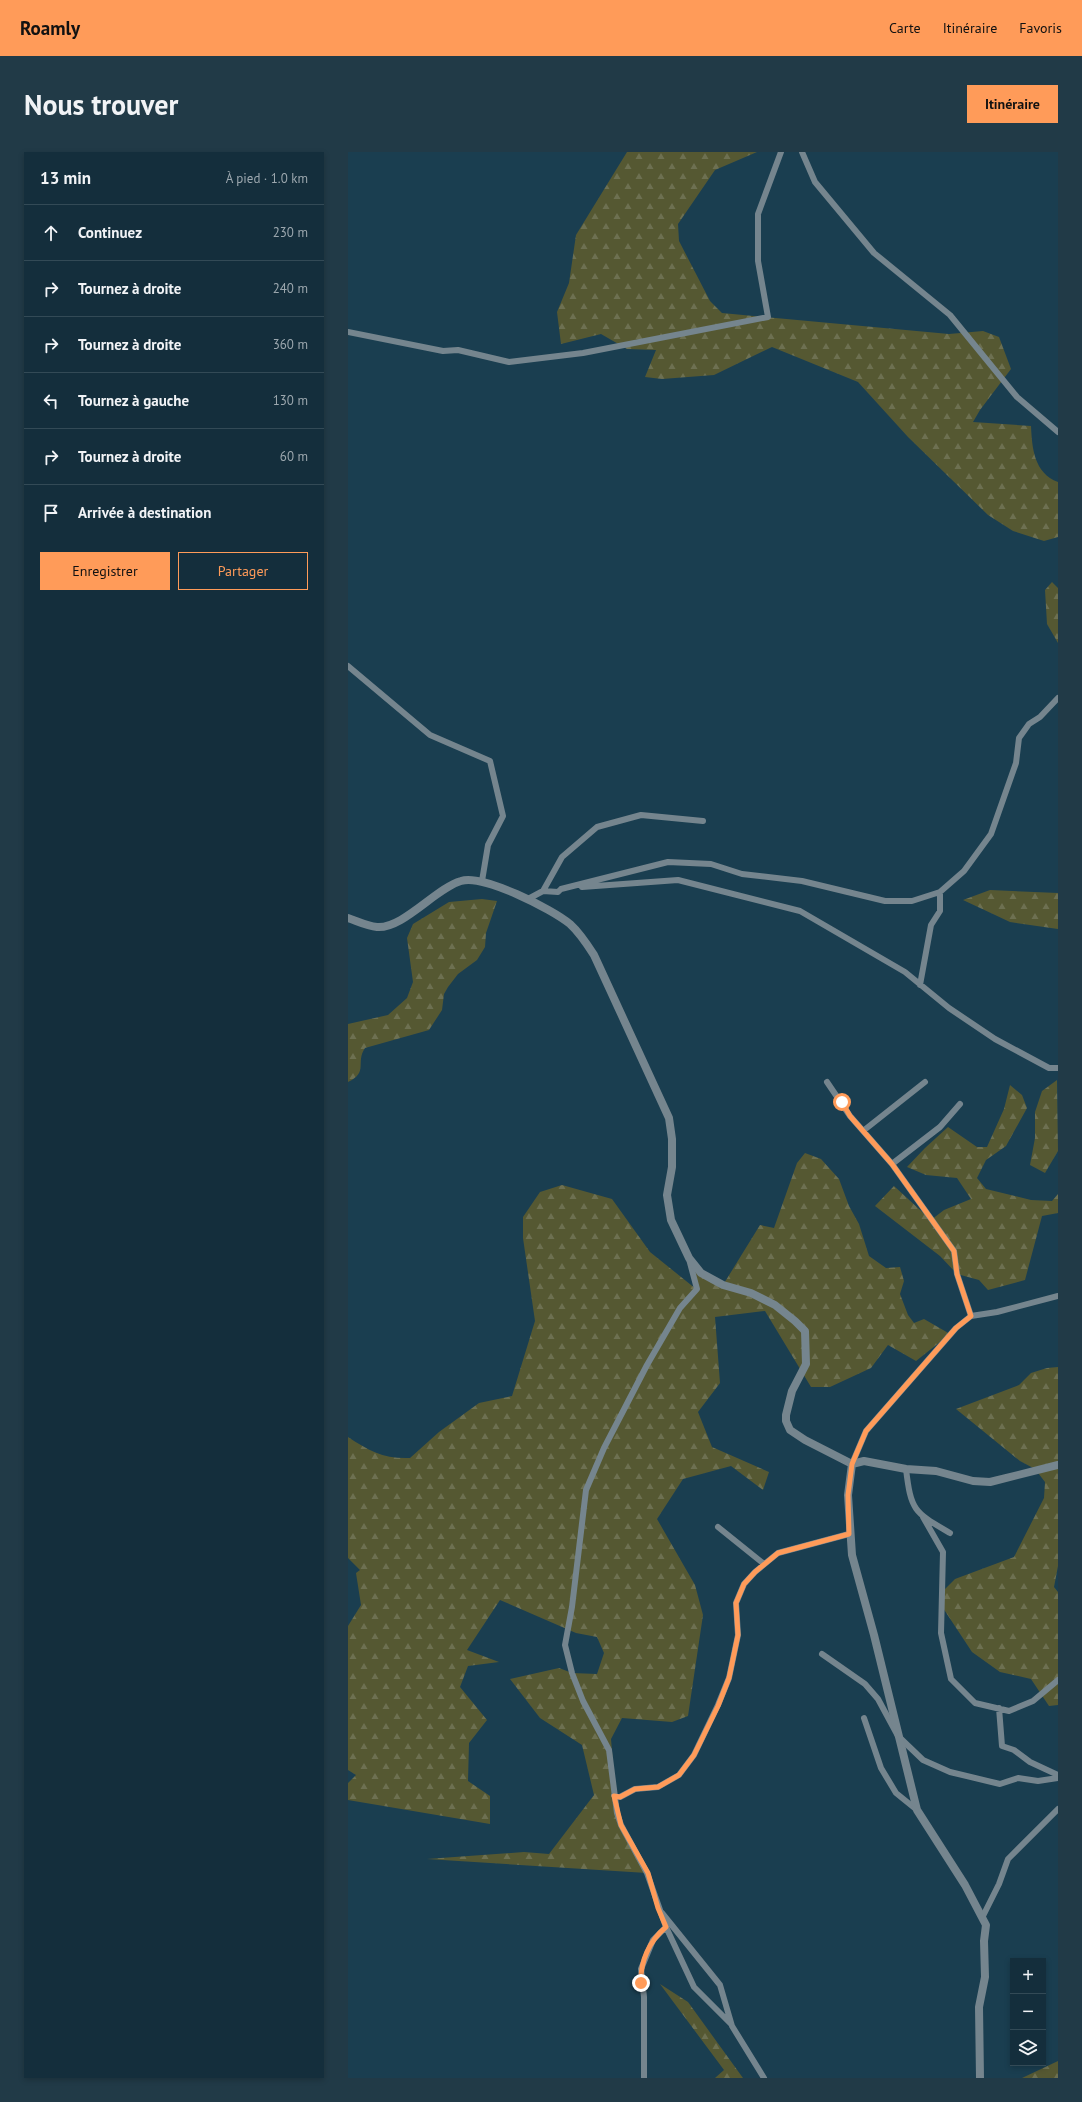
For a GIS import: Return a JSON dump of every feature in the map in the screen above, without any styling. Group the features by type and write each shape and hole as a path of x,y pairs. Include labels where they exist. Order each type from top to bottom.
{"street":[{"path":"348,332 443,350 458,350 509,362 583,353 768,317 758,261 758,214 781,152"},
{"path":"802,152 815,182 874,253 950,315 1017,397 1058,432"},
{"path":"348,666 430,735 490,761 503,816 488,845 482,881"},
{"path":"528,899 543,891 558,892 561,889 620,876 668,862 711,864 742,874 802,881 885,901 912,901 940,892 964,871 991,834 1016,763 1019,738 1029,724 1040,717 1058,698"},
{"path":"543,891 562,857 597,827 641,815 703,821"},
{"path":"348,918 377,927 388,926 457,882 471,880 482,881 528,899 561,918 585,941 594,955 634,1045 655,1084 669,1118 672,1140 672,1167 667,1195 671,1220 689,1258 697,1289 680,1308 647,1365 608,1441 586,1490 572,1607 565,1645 572,1673 583,1701 609,1750 614,1796 621,1825 648,1873 658,1908 666,1927 694,1987 732,2026 764,2078"},
{"path":"561,889 678,880 800,912 906,972 949,1008 995,1039 1049,1068 1058,1068"},
{"path":"920,985 931,925 940,910 940,892"},
{"path":"827,1082 850,1116 892,1164 954,1251 957,1274 971,1316"},
{"path":"863,1131 925,1082"},
{"path":"892,1164 940,1127 960,1104"},
{"path":"689,1258 701,1273 723,1285 751,1293 775,1305 805,1331 806,1364 792,1391 787,1407 786,1422 790,1430 805,1440 852,1464 864,1461 906,1469 936,1471 974,1481 990,1482 1058,1465"},
{"path":"980,2078 979,2007 985,1977 984,1941 986,1924 983,1916 917,1810 874,1635 852,1555 849,1534 848,1495 852,1464 866,1431 956,1328 971,1316 997,1312 1058,1296"},
{"path":"906,1469 910,1496 914,1507 923,1517 943,1552 941,1633 950,1679 975,1703 1009,1711 1033,1701 1058,1680"},
{"path":"923,1517 950,1533"},
{"path":"718,1527 764,1564"},
{"path":"614,1796 620,1797 635,1789 658,1787 679,1775 694,1755 718,1706 729,1678 738,1635 736,1603 744,1584 764,1564 778,1553 849,1534"},
{"path":"822,1654 865,1684 878,1698 898,1736 923,1760 950,1772 1000,1784 1018,1778 1038,1781 1058,1777"},
{"path":"999,1708 1002,1746 1014,1750 1030,1762 1058,1777"},
{"path":"864,1718 880,1768 896,1793 917,1810"},
{"path":"983,1916 999,1884 1008,1859 1058,1809"},
{"path":"658,1908 720,1985 732,2026"},
{"path":"644,2078 644,1997 641,1968 653,1940 666,1927"}],"green space":[{"path":"627,152 757,152 715,170 678,224 679,241 710,301 722,313 949,334 983,331 999,337 1011,369 980,410 973,422 1031,426 1032,443 1039,466 1044,473 1058,482 1058,537 1044,541 1013,531 988,515 908,437 858,382 772,347 714,375 662,379 645,377 656,350 627,349 601,334 561,344 557,312 569,283 576,235"},
{"path":"1052,582 1058,588 1058,643 1047,624 1045,590"},
{"path":"990,890 1058,893 1058,929 1010,922 963,900"},
{"path":"482,899 497,901 486,933 485,947 477,960 458,974 448,987 444,994 442,1010 429,1030 365,1048 362,1053 361,1067 358,1075 348,1082 348,1024 388,1015 407,998 413,982 407,938 413,924 449,902"},
{"path":"1057,1080 1058,1151 1045,1173 1030,1165 1035,1138 1035,1112 1042,1091"},
{"path":"1010,1085 1022,1095 1027,1108 1006,1146 986,1160 977,1178 986,1189 1031,1200 1052,1201 1058,1194 1058,1213 1042,1216 1025,1280 988,1290 979,1280 957,1274 940,1256 875,1206 894,1186 931,1220 944,1210 971,1199 957,1178 926,1175 907,1167 948,1127 977,1147 987,1147 1004,1109"},
{"path":"805,1153 821,1159 839,1179 849,1206 859,1224 869,1256 886,1268 900,1267 904,1281 900,1294 908,1315 914,1323 924,1319 950,1334 916,1361 888,1345 871,1368 830,1387 811,1387 765,1311 715,1317 720,1383 698,1412 712,1447 769,1472 763,1490 731,1466 683,1479 657,1519 695,1585 703,1615 688,1716 672,1722 622,1718 611,1739 617,1813 647,1873 427,1859 524,1852 549,1854 594,1795 582,1745 540,1718 510,1679 559,1668 572,1673 597,1674 604,1653 597,1637 576,1633 500,1600 467,1650 499,1662 468,1666 460,1687 487,1720 469,1743 468,1781 490,1796 490,1824 348,1800 348,1783 356,1775 348,1770 348,1626 361,1605 356,1573 360,1570 348,1558 348,1437 377,1453 392,1457 410,1458 439,1432 479,1403 512,1396 535,1321 523,1238 523,1217 540,1192 562,1185 612,1199 650,1252 696,1289 689,1258 701,1273 723,1285 760,1225 774,1228 797,1163"},
{"path":"1058,1367 1058,1566 1054,1587 1058,1592 1058,1705 1049,1706 1031,1679 1000,1672 972,1652 943,1608 943,1591 955,1579 1014,1557 1044,1498 1045,1482 1035,1469 1020,1461 956,1409 1019,1385 1031,1373 1047,1368"},
{"path":"660,1984 688,2002 743,2078 715,2078 724,2070"},
{"path":"1058,2061 1058,2078 1022,2078"}],"route":[{"path":"641,1983 641,1968 646,1955 653,1940 666,1927 658,1908 648,1873 621,1825 614,1796 620,1797 635,1789 658,1787 679,1775 694,1755 718,1706 729,1678 738,1635 736,1603 744,1584 755,1572 778,1553 849,1534 848,1495 852,1464 866,1431 956,1328 971,1316 957,1274 954,1251 892,1164 850,1116 842,1102"}]}
